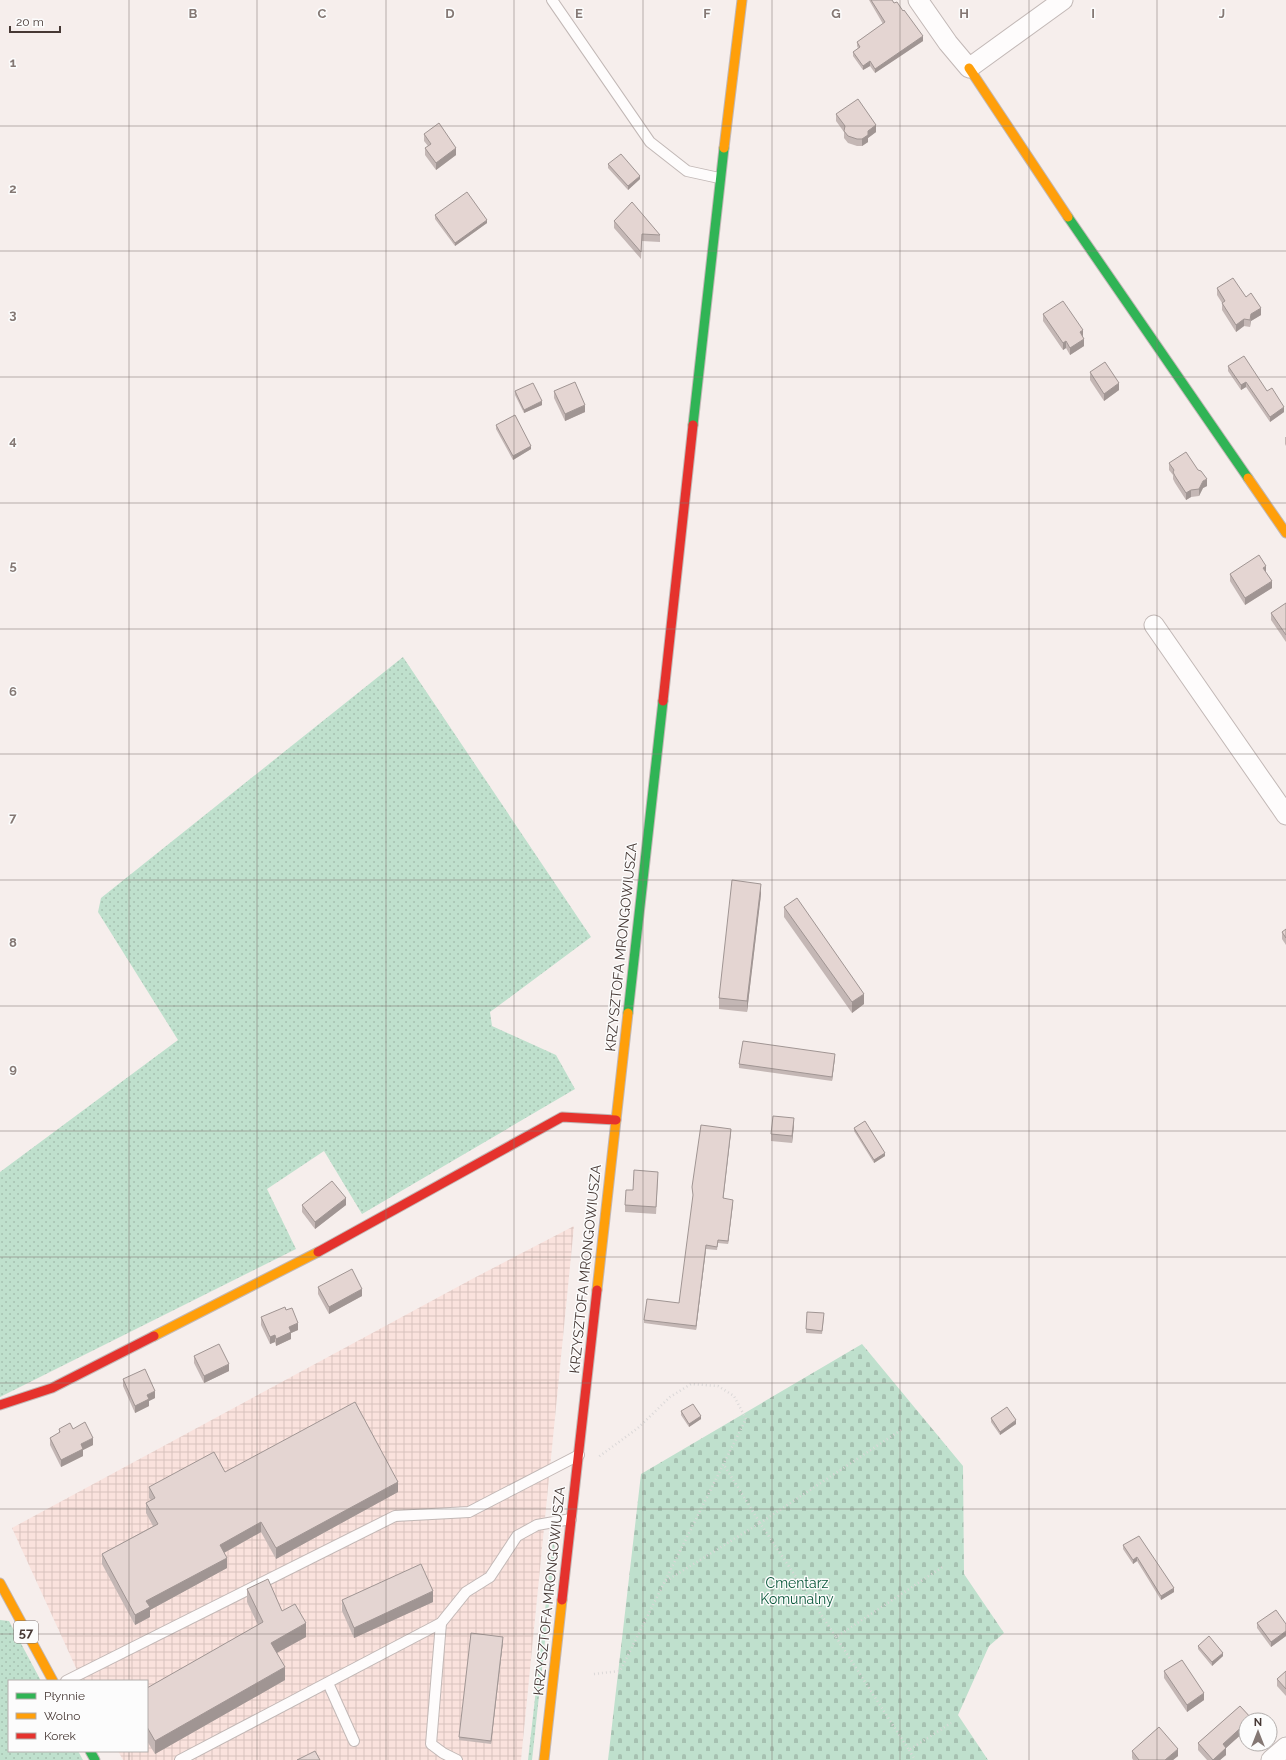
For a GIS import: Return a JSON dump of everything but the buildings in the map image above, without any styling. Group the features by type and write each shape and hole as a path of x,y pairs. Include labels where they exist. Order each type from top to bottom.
{"main road":[{"name":"KRZYSZTOFA MRONGOWIUSZA","path":"544,1760 654,782 719,178 742,0"},
{"path":"969,68 1110,280 1286,533"},
{"path":"0,1405 52,1388 312,1255 562,1117 616,1120"},
{"name":"57","path":"0,1583 52,1680"}],"street":[{"path":"918,0 948,43 969,68 1063,0"},
{"path":"1154,625 1286,815"},
{"path":"1271,1760 1286,1747"}],"lane":[{"path":"552,0 650,142 687,171 719,178"},
{"path":"68,1680 395,1516 469,1512 578,1455"},
{"path":"180,1760 442,1623 466,1592 490,1577 517,1536 537,1525 571,1519"},
{"path":"442,1623 431,1744 443,1753 457,1760"},
{"path":"328,1683 354,1741"}],"path":[{"path":"577,1466 590,1463 614,1447 638,1428 670,1397 691,1384 718,1386 734,1396 746,1420 620,1671 594,1674"},
{"path":"666,1581 760,1523 901,1430"},
{"path":"724,1464 760,1523 836,1637 915,1760"},
{"path":"836,1637 944,1566"},
{"path":"909,1750 951,1723"}],"shaded area":[{"path":"574,1226 521,1760 123,1760 119,1752 148,1752 148,1680 82,1680 12,1528 474,1278"}],"green space":[{"path":"403,657 591,937 490,1012 492,1026 556,1055 575,1089 362,1214 324,1151 267,1189 296,1249 0,1397 0,1172 178,1040 98,912 101,898"},
{"name":"Cmentarz Komunalny","path":"862,1344 963,1466 964,1574 1004,1633 989,1646 958,1715 988,1760 608,1760 641,1474"},
{"path":"553,1540 555,1549 532,1760 528,1760"},
{"path":"0,1620 9,1621 40,1680 8,1680 8,1752 79,1752 83,1760 0,1760"}],"traffic: fast":[{"path":"693,425 724,148"},
{"path":"1068,217 1248,478"},
{"path":"628,1013 663,701"},
{"path":"91,1752 95,1760"}],"traffic: slow":[{"path":"724,148 742,0"},
{"path":"969,68 1068,217"},
{"path":"1248,478 1286,533"},
{"path":"597,1290 628,1013"},
{"path":"154,1336 318,1252"},
{"path":"0,1583 52,1680"},
{"path":"544,1760 562,1600"}],"traffic: jam":[{"path":"663,701 693,425"},
{"path":"318,1252 562,1117 616,1120"},
{"path":"562,1600 597,1290"},
{"path":"0,1405 52,1388 154,1336"}]}
